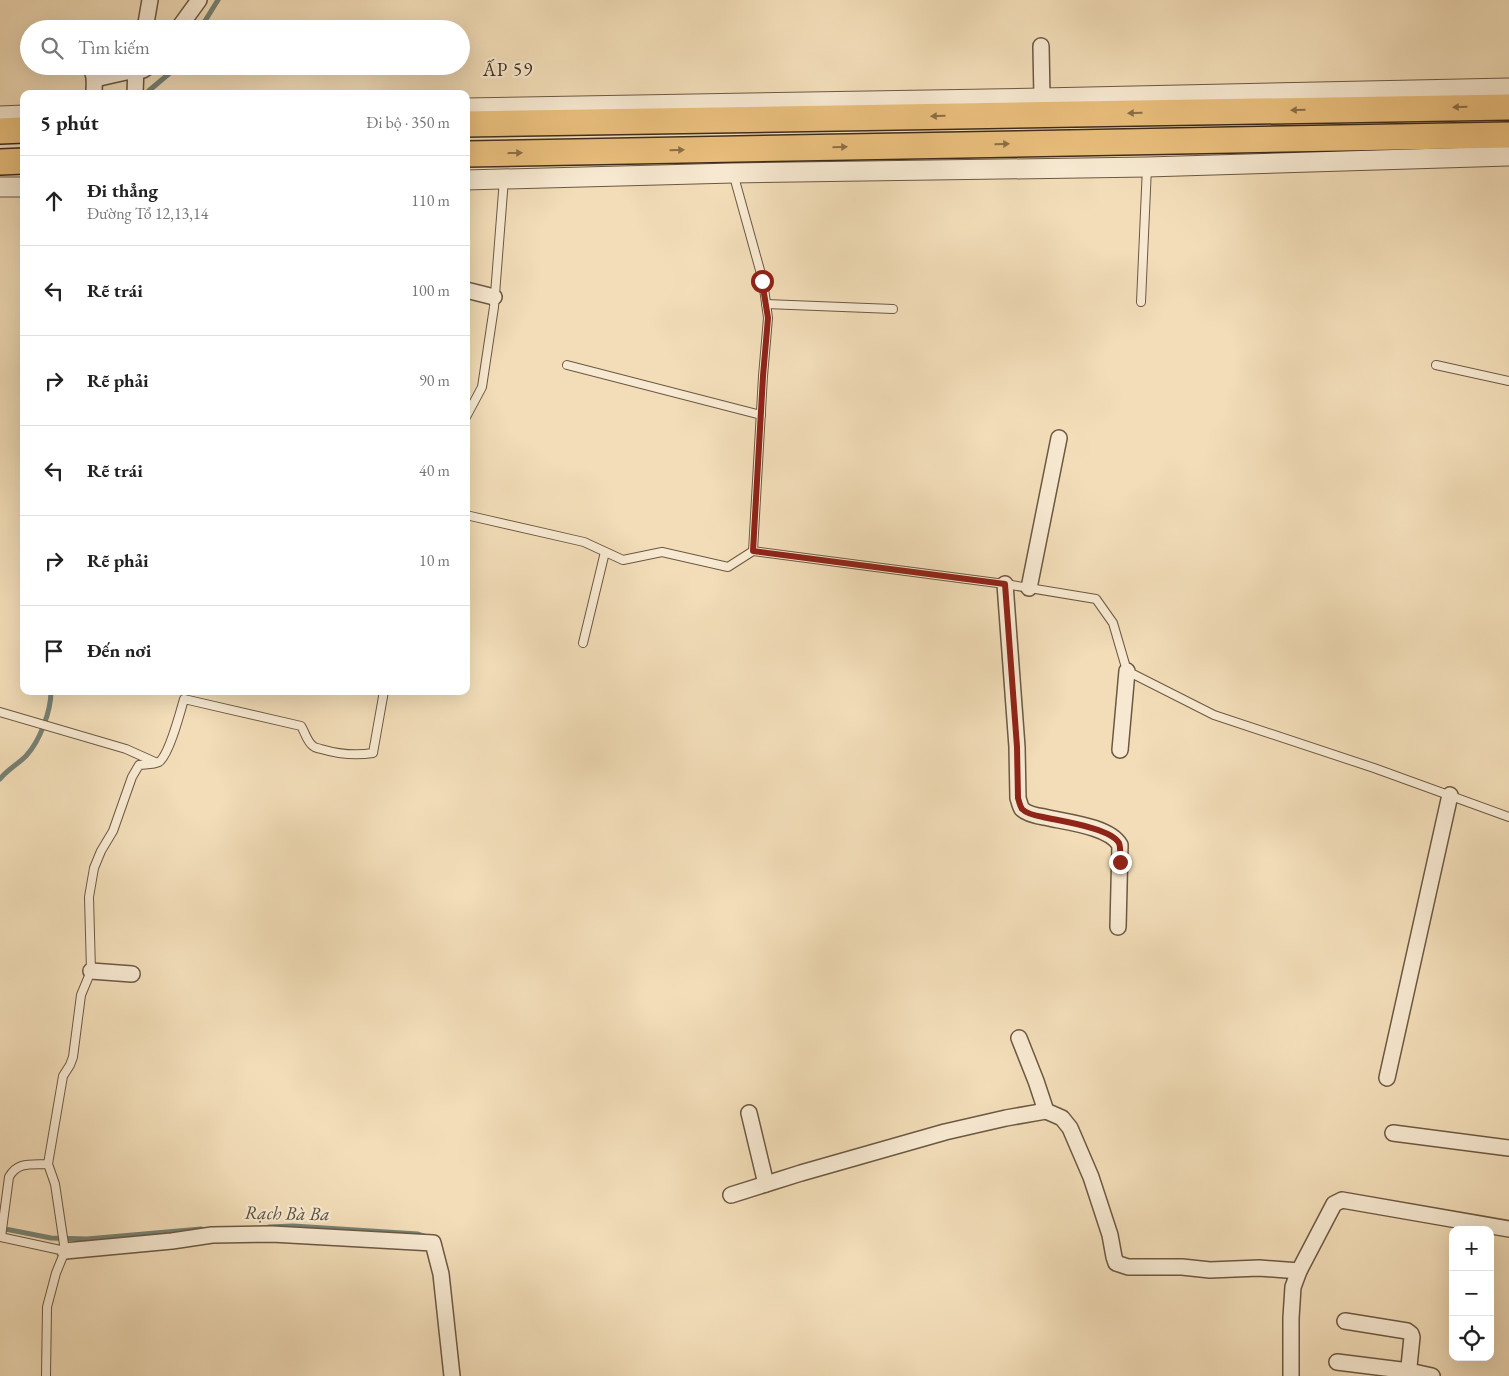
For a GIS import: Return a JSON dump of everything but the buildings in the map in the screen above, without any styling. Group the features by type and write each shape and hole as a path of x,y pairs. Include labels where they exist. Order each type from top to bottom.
{"highway":[{"path":"470,124 1509,107"},
{"path":"0,131 20,130"},
{"path":"470,154 1509,135"},
{"path":"0,162 20,162"}],"street":[{"path":"147,20 150,0"},
{"path":"185,20 199,0"},
{"path":"1041,46 1042,98"},
{"path":"93,80 113,75"},
{"path":"136,90 139,75"},
{"path":"470,108 1509,88"},
{"path":"0,116 20,115"},
{"path":"470,180 733,173 1147,167 1509,156"},
{"path":"0,187 20,186"},
{"path":"470,291 494,297"},
{"path":"1029,588 1059,438"},
{"path":"1005,584 1017,747 1018,798 1023,809 1035,815 1102,831 1118,841 1120,845 1118,927"},
{"path":"1120,750 1127,671"},
{"path":"1387,1078 1450,795"},
{"path":"90,971 132,974"},
{"path":"1019,1038 1046,1111"},
{"path":"731,1195 962,1127 1046,1111 1062,1118 1070,1128 1091,1177 1110,1236 1115,1261 1118,1265 1210,1270 1259,1268 1299,1271"},
{"path":"749,1113 766,1184"},
{"path":"1393,1133 1509,1148"},
{"path":"1291,1376 1293,1287 1299,1271 1334,1204 1342,1200 1509,1229"},
{"path":"65,1250 232,1234 272,1234 433,1243 441,1274 452,1376"},
{"path":"1345,1321 1411,1334 1408,1373"},
{"path":"1337,1362 1432,1376"}],"lane":[{"path":"1141,302 1147,167"},
{"path":"733,173 762,281 768,318 753,551"},
{"path":"470,410 482,387 494,297 504,179"},
{"path":"766,304 893,309"},
{"path":"1436,364 1509,381"},
{"path":"567,365 761,415"},
{"path":"470,517 584,542 623,560 662,552 728,567 753,551 1005,584 1096,599 1113,623 1127,671 1214,716 1374,768 1509,817"},
{"path":"583,643 605,552"},
{"path":"46,1376 47,1307 56,1273 65,1250 55,1184 48,1164 63,1076 73,1057 81,995 90,971 90,897 94,868 101,851 113,831 132,777 139,765 156,763 163,759 184,700 301,726 313,746 337,754 361,755 373,754 383,695"},
{"path":"0,712 126,749 156,763"},
{"path":"48,1164 25,1165 17,1167 12,1171 9,1177 1,1237 65,1250"}],"waterway":[{"name":"Rạch Bà Ba","path":"206,20 218,0"},
{"name":"Rạch Bà Ba","path":"150,90 167,75"},
{"name":"Rạch Bà Ba","path":"0,779 26,756 36,742 47,716 50,695"},
{"name":"Rạch Bà Ba","path":"269,1227 293,1226 418,1234 427,1237"},
{"name":"Rạch Bà Ba","path":"0,1228 51,1238 87,1239 201,1229"}],"district":[{"name":"ẤP 59","path":"508,69"}],"route":[{"path":"762,281 768,318 753,551 1005,584 1017,747 1018,798 1020,804 1023,809 1035,815 1090,827 1113,837 1120,845 1120,862"}]}
